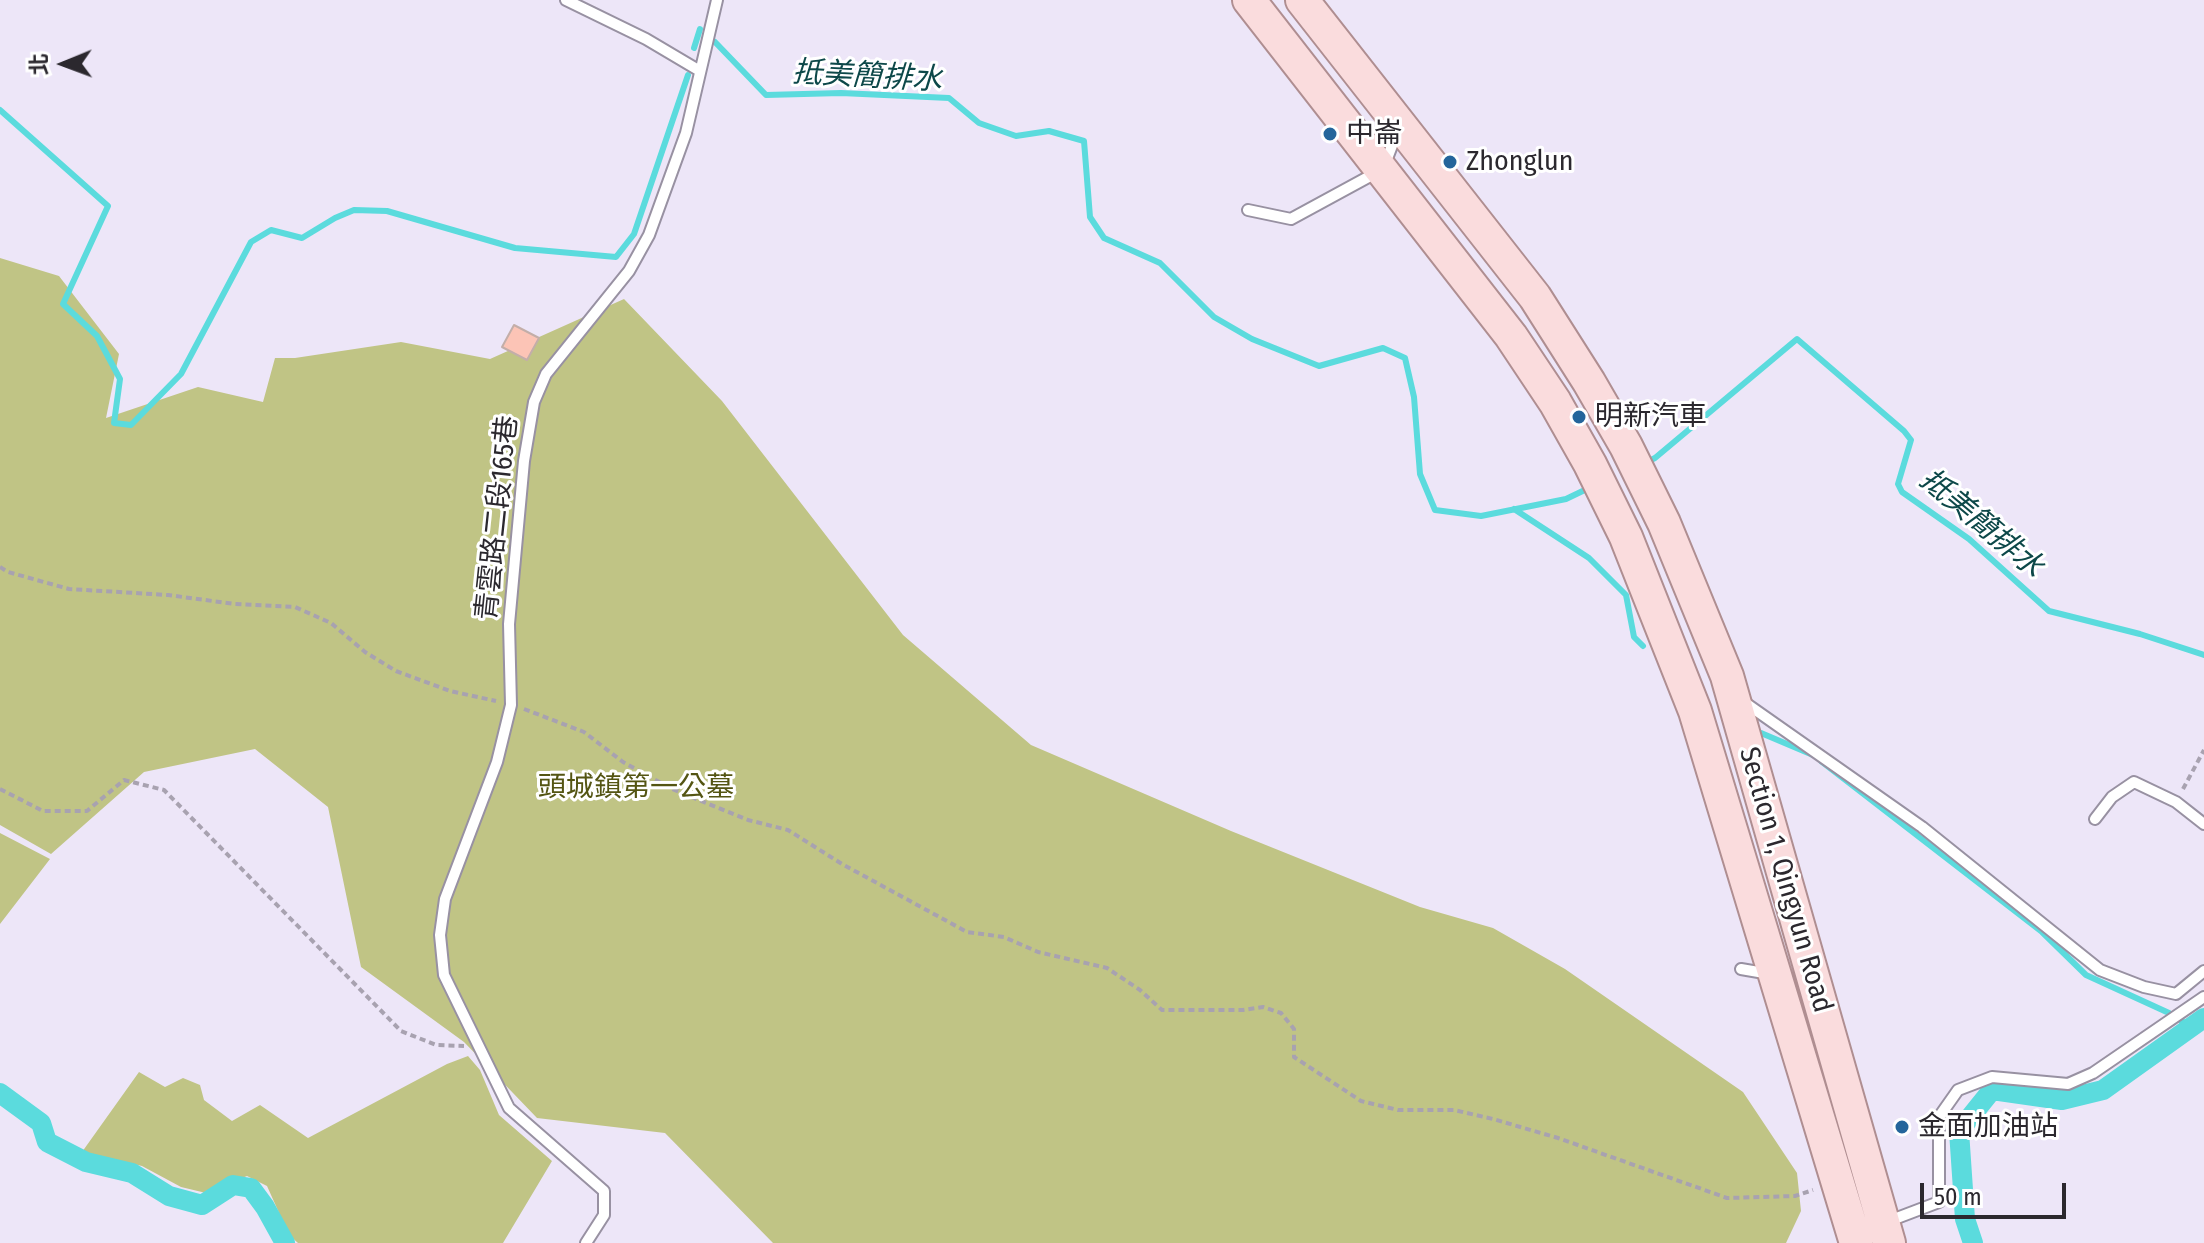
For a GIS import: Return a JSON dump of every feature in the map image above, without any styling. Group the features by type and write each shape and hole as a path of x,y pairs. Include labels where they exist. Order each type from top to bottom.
{"main road":[{"name":"Section 1, Qingyun Road","path":"1249,0 1511,336 1555,402 1590,464 1626,537 1695,711 1839,1181 1869,1230"},
{"name":"Section 1, Qingyun Road","path":"1302,0 1535,297 1626,446 1664,523 1732,694 1869,1230"}],"lane":[{"path":"566,0 646,39 700,71"},
{"name":"青雲路二段165巷","path":"586,1243 604,1215 604,1191 509,1108 444,975 440,935 445,899 497,762 511,705 509,624 524,461 534,402 546,374 629,271 649,235 686,133 717,0"},
{"path":"1248,210 1291,219 1383,169 1400,124"},
{"path":"1732,694 1922,827 2100,970 2144,987 2176,994 2204,971"},
{"path":"2095,819 2112,797 2134,782 2176,802 2204,824"},
{"path":"1741,969 1776,975"},
{"path":"1869,1230 1939,1202 1939,1117 1958,1090 1992,1077 2068,1084 2093,1073 2204,997"}],"path":[{"path":"0,567 69,589 295,607 331,623 365,652 396,671 450,691 511,705 584,732 623,762 672,789 748,820 788,830 842,864 967,932 1004,937 1038,952 1107,968 1140,990 1162,1010 1243,1010 1263,1007 1281,1013 1294,1029 1294,1057 1361,1101 1398,1110 1454,1110 1493,1119 1558,1138 1727,1198 1795,1196 1839,1181"},
{"path":"2176,802 2204,750"},
{"path":"0,789 43,811 87,811 124,780 164,790 401,1031 436,1045 479,1047"}],"green space":[{"name":"頭城鎮第一公墓","path":"0,258 59,276 119,354 106,418 198,387 263,402 275,358 295,358 401,342 490,359 624,299 722,401 903,635 1031,745 1231,831 1420,907 1493,928 1565,969 1743,1092 1797,1173 1801,1211 1786,1243 773,1243 665,1133 537,1118 464,1042 361,967 328,807 255,749 144,772 51,854 0,825"},
{"path":"0,833 50,859 0,924"},
{"path":"468,1056 480,1070 499,1115 552,1161 503,1243 298,1243 289,1235 267,1186 247,1176 206,1193 181,1187 142,1166 82,1152 139,1072 165,1087 183,1078 200,1085 204,1100 232,1121 260,1105 308,1138 447,1064"}],"building":[{"path":"514,325 539,338 527,360 502,347"}],"waterway":[{"path":"694,48 700,29"},
{"name":"抵美簡排水","path":"715,42 766,95 841,93 949,98 979,123 1016,136 1049,131 1084,141 1090,217 1104,238 1160,263 1214,317 1252,339 1319,366 1383,348 1405,358 1414,397 1420,474 1435,510 1481,516 1566,499 1591,487"},
{"path":"0,110 108,206 63,304 97,336 120,379 114,423 131,425 181,374 251,242 271,230 302,238 354,210 387,211 515,248 616,257 634,234 688,75"},
{"name":"抵美簡排水","path":"1645,463 1655,458 1797,339 1911,440 1898,484 1902,492 1969,539 2049,611 2140,634 2204,655"},
{"path":"1514,509 1589,558 1626,595 1634,637 1643,646"},
{"path":"1761,733 1813,755"},
{"path":"1822,762 2042,932 2086,975 2169,1013"},
{"path":"1973,1243 1965,1219 1959,1131 1992,1090 2062,1100 2103,1090 2204,1018"},
{"path":"2181,1021 2194,1026"},
{"path":"0,1093 41,1123 47,1142 86,1162 132,1173 169,1196 202,1205 233,1185 251,1188 285,1243"}],"place":[{"name":"中崙","path":"1330,134"},
{"name":"Zhonglun","path":"1450,162"},
{"name":"明新汽車","path":"1579,417"},
{"name":"金面加油站","path":"1902,1127"}]}
